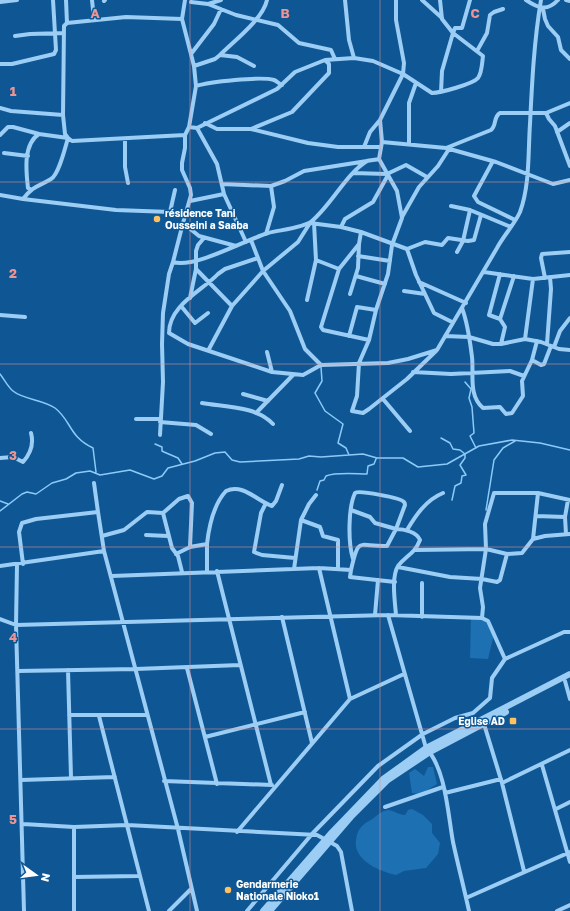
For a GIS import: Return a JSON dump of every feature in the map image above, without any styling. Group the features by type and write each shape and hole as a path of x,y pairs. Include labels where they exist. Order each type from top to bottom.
{"street":[{"path":"0,2 18,0"},
{"path":"0,64 12,64 54,54 56,50 53,0"},
{"path":"23,199 30,189 52,179 63,156 68,138 65,134 63,115 64,26 67,23 66,0"},
{"path":"92,0 94,19"},
{"path":"160,435 163,387 163,313 169,274 184,216 190,201 190,188 182,170 185,135 189,127 196,86 194,66 182,19 185,0"},
{"path":"208,4 221,0"},
{"path":"194,66 216,59 256,20 267,0"},
{"path":"345,0 349,40 354,58"},
{"path":"364,147 370,132 380,120 403,74 403,52 396,20 396,0"},
{"path":"189,127 196,128 254,101 282,85 295,72 325,60 354,58 373,61 403,74 429,92 441,92 475,80 478,77 483,56 453,33 442,19 422,0"},
{"path":"440,0 442,19"},
{"path":"441,92 442,71 453,33 455,28 462,28 470,0"},
{"path":"526,0 541,8 550,7 558,0"},
{"path":"541,0 530,113 527,174 521,208 516,220 498,247 466,303 452,322 437,350 383,399 363,413 352,411 357,396 358,363 369,340 376,310 385,284 392,245 402,218 427,176 438,166 447,148 491,130 500,113 530,113 546,113 570,103"},
{"path":"566,0 570,1"},
{"path":"184,5 191,1 208,4 256,20 278,25 306,46 329,49 333,53 335,59"},
{"path":"541,8 548,26 558,37 561,50 570,59"},
{"path":"191,54 214,24 221,9"},
{"path":"477,51 486,37 490,15 503,9"},
{"path":"67,23 94,19 126,17 182,19"},
{"path":"15,36 64,33"},
{"path":"220,55 237,57 254,66"},
{"path":"251,129 292,112 329,73 329,64 325,60"},
{"path":"196,86 206,83 263,80 274,80 282,85"},
{"path":"409,143 410,103 416,83"},
{"path":"0,108 11,111 63,115"},
{"path":"546,113 557,132 570,166"},
{"path":"557,132 569,124 570,118"},
{"path":"380,120 382,142 379,159 397,191 402,218"},
{"path":"205,123 217,129 251,129 316,144 338,147 381,147"},
{"path":"0,135 8,127 13,126 39,134 68,138 72,141 185,135"},
{"path":"196,128 217,164 224,194 264,271 290,311 306,352 321,365"},
{"path":"30,189 28,188 26,175 29,146 39,134"},
{"path":"125,139 125,167 128,183"},
{"path":"382,142 395,144 409,143 447,148 493,161 553,184 570,180"},
{"path":"4,153 28,156"},
{"path":"222,184 271,186 285,181 304,171 379,159"},
{"path":"209,349 232,306 264,271 298,242 353,173 368,161"},
{"path":"493,161 474,196 478,202 516,220"},
{"path":"353,173 387,175 406,165 427,176"},
{"path":"341,227 345,219 373,202 387,175"},
{"path":"266,234 273,214 271,186"},
{"path":"170,212 175,190"},
{"path":"190,201 224,194"},
{"path":"0,195 116,210 170,212 184,216"},
{"path":"451,206 470,210 512,227"},
{"path":"457,252 463,240 470,210"},
{"path":"173,262 181,265 266,234 312,223 341,227 361,232 392,245 407,249 425,242 442,245 448,238 474,240 481,215"},
{"path":"183,223 196,235 236,246"},
{"path":"307,300 316,260 312,223"},
{"path":"350,294 356,276 361,232"},
{"path":"190,298 196,269 198,246 204,238"},
{"path":"359,244 339,269 321,327 323,330 369,340"},
{"path":"407,249 419,282 437,316 452,322"},
{"path":"551,346 550,295 547,277 541,258 542,254 570,252"},
{"path":"358,256 390,262"},
{"path":"258,258 225,269 190,298 181,306 174,319 170,333 188,344 209,349 272,372 293,375 303,375 321,365 388,363 437,350"},
{"path":"316,260 339,269"},
{"path":"196,269 232,306"},
{"path":"484,272 533,279 570,275"},
{"path":"500,274 489,315 500,319 505,327 501,344"},
{"path":"356,276 385,284"},
{"path":"500,319 514,276"},
{"path":"525,339 533,279"},
{"path":"419,282 466,303"},
{"path":"404,291 425,294"},
{"path":"181,306 195,323 208,313"},
{"path":"348,336 358,307 376,310"},
{"path":"462,308 469,337 473,393 481,407 501,407 504,412 509,415 512,413 523,396 522,381 532,360 537,341"},
{"path":"0,315 24,317"},
{"path":"532,360 541,365 544,364 551,346 570,318"},
{"path":"445,336 469,337 492,344 501,344 525,339 570,350"},
{"path":"267,352 272,372"},
{"path":"413,372 472,373 510,371 524,376"},
{"path":"256,413 293,375"},
{"path":"243,394 268,401"},
{"path":"383,399 410,432"},
{"path":"202,403 256,413 268,419 273,424"},
{"path":"136,419 196,425 211,434"},
{"path":"0,458 11,456 23,462 33,444 31,433"},
{"path":"94,483 104,551 112,576 164,781 178,829 197,911"},
{"path":"207,571 207,544 210,525 215,509 226,491 235,488 241,490 270,506 274,505 282,484"},
{"path":"353,559 350,547 351,510 354,496 359,491 402,501 405,505 396,529 387,546 362,544 356,549 350,577 395,582"},
{"path":"407,530 417,514 426,504 443,493"},
{"path":"482,618 483,607 480,588 486,549 484,524 494,493 538,493 569,500 565,517 568,534 545,536 533,539"},
{"path":"416,550 486,549 507,554 522,553 533,539 538,493"},
{"path":"294,568 301,520 309,504 316,495"},
{"path":"102,536 124,530 147,512 164,513 179,499 184,497 190,499 192,503 190,547"},
{"path":"266,503 261,513 254,552 262,555 295,558"},
{"path":"351,510 370,517 375,523 396,529 407,530 419,538 416,550 398,567 395,582 396,615"},
{"path":"23,564 19,532 22,523 25,521 98,512"},
{"path":"164,513 168,536 172,548 179,560 182,572"},
{"path":"536,516 565,517"},
{"path":"301,520 320,527 323,536 338,540 338,569"},
{"path":"146,535 168,536"},
{"path":"176,554 190,547 207,544"},
{"path":"0,566 17,565 104,551"},
{"path":"398,567 450,577 482,579 499,582 507,554"},
{"path":"17,565 16,625 23,824 24,911"},
{"path":"112,576 294,568 351,570"},
{"path":"319,568 332,616 350,699"},
{"path":"217,571 271,785"},
{"path":"375,615 378,580"},
{"path":"422,583 422,617"},
{"path":"0,619 16,625 123,620 375,615 482,618 488,621 505,659"},
{"path":"388,615 404,674 428,750 438,770 445,793 453,841 469,911"},
{"path":"282,617 312,743"},
{"path":"247,911 312,834 373,771 423,734 455,718 472,713 490,698 492,678 505,659 564,632 570,632"},
{"path":"18,670 187,668 240,665"},
{"path":"187,668 217,784"},
{"path":"68,670 71,777"},
{"path":"237,832 350,699 404,674"},
{"path":"270,911 374,786 428,750 570,674"},
{"path":"428,750 484,724 567,680 570,699"},
{"path":"204,737 304,712"},
{"path":"69,715 147,715"},
{"path":"99,716 128,826 138,876 149,911"},
{"path":"484,724 502,781 524,870"},
{"path":"445,793 502,781 542,765 570,750"},
{"path":"542,765 569,852 570,862"},
{"path":"21,780 71,777 115,777"},
{"path":"164,781 276,785"},
{"path":"385,808 443,787"},
{"path":"556,810 570,802"},
{"path":"23,824 74,827 128,826 237,832 312,834 337,846 341,852 352,911"},
{"path":"74,827 74,911"},
{"path":"263,911 327,841"},
{"path":"466,898 524,870 569,852"},
{"path":"74,877 138,876"},
{"path":"169,911 191,889"},
{"path":"557,911 570,905"}],"shaded area":[{"path":"471,617 488,621 494,634 488,659 470,658"},
{"path":"428,767 433,767 437,784 421,794 412,793 409,773 415,769 424,776"},
{"path":"412,809 423,815 432,824 432,833 440,843 438,854 426,868 404,871 396,875 382,871 368,864 363,859 356,847 358,831 362,826 385,811 390,810 405,815 408,810"}],"waterway":[{"path":"321,367 322,381 315,393 325,411 343,424 338,443 346,448 349,455"},
{"path":"0,374 9,387 17,394 50,405 60,413 79,439 93,448 96,472"},
{"path":"465,382 471,389 469,398 472,407 474,433 470,436 476,448"},
{"path":"441,438 450,443 453,449 460,450 465,454 465,458 460,465 466,475 462,476 461,483 455,486 452,500"},
{"path":"0,511 22,494 27,492 36,494 52,483 66,479 76,473 90,471 100,475 130,470 154,479 162,476 168,468 195,461 215,453 225,452 232,460 240,462 299,459 309,456 321,457 363,454 377,458 403,458 418,467 447,464 479,446 512,440 540,443 570,450"},
{"path":"486,510 494,460 503,448 515,441"},
{"path":"155,444 162,447 162,451 178,458 182,464"},
{"path":"317,490 320,481 324,480 326,476 340,474 367,474 368,466 374,464 376,459"},
{"path":"0,501 8,504"}],"place":[{"name":"résidence Tani Ousseini a Saaba","path":"157,219"},
{"name":"Eglise AD","path":"513,721"},
{"name":"Gendarmerie Nationale Nioko1","path":"228,890"}]}
